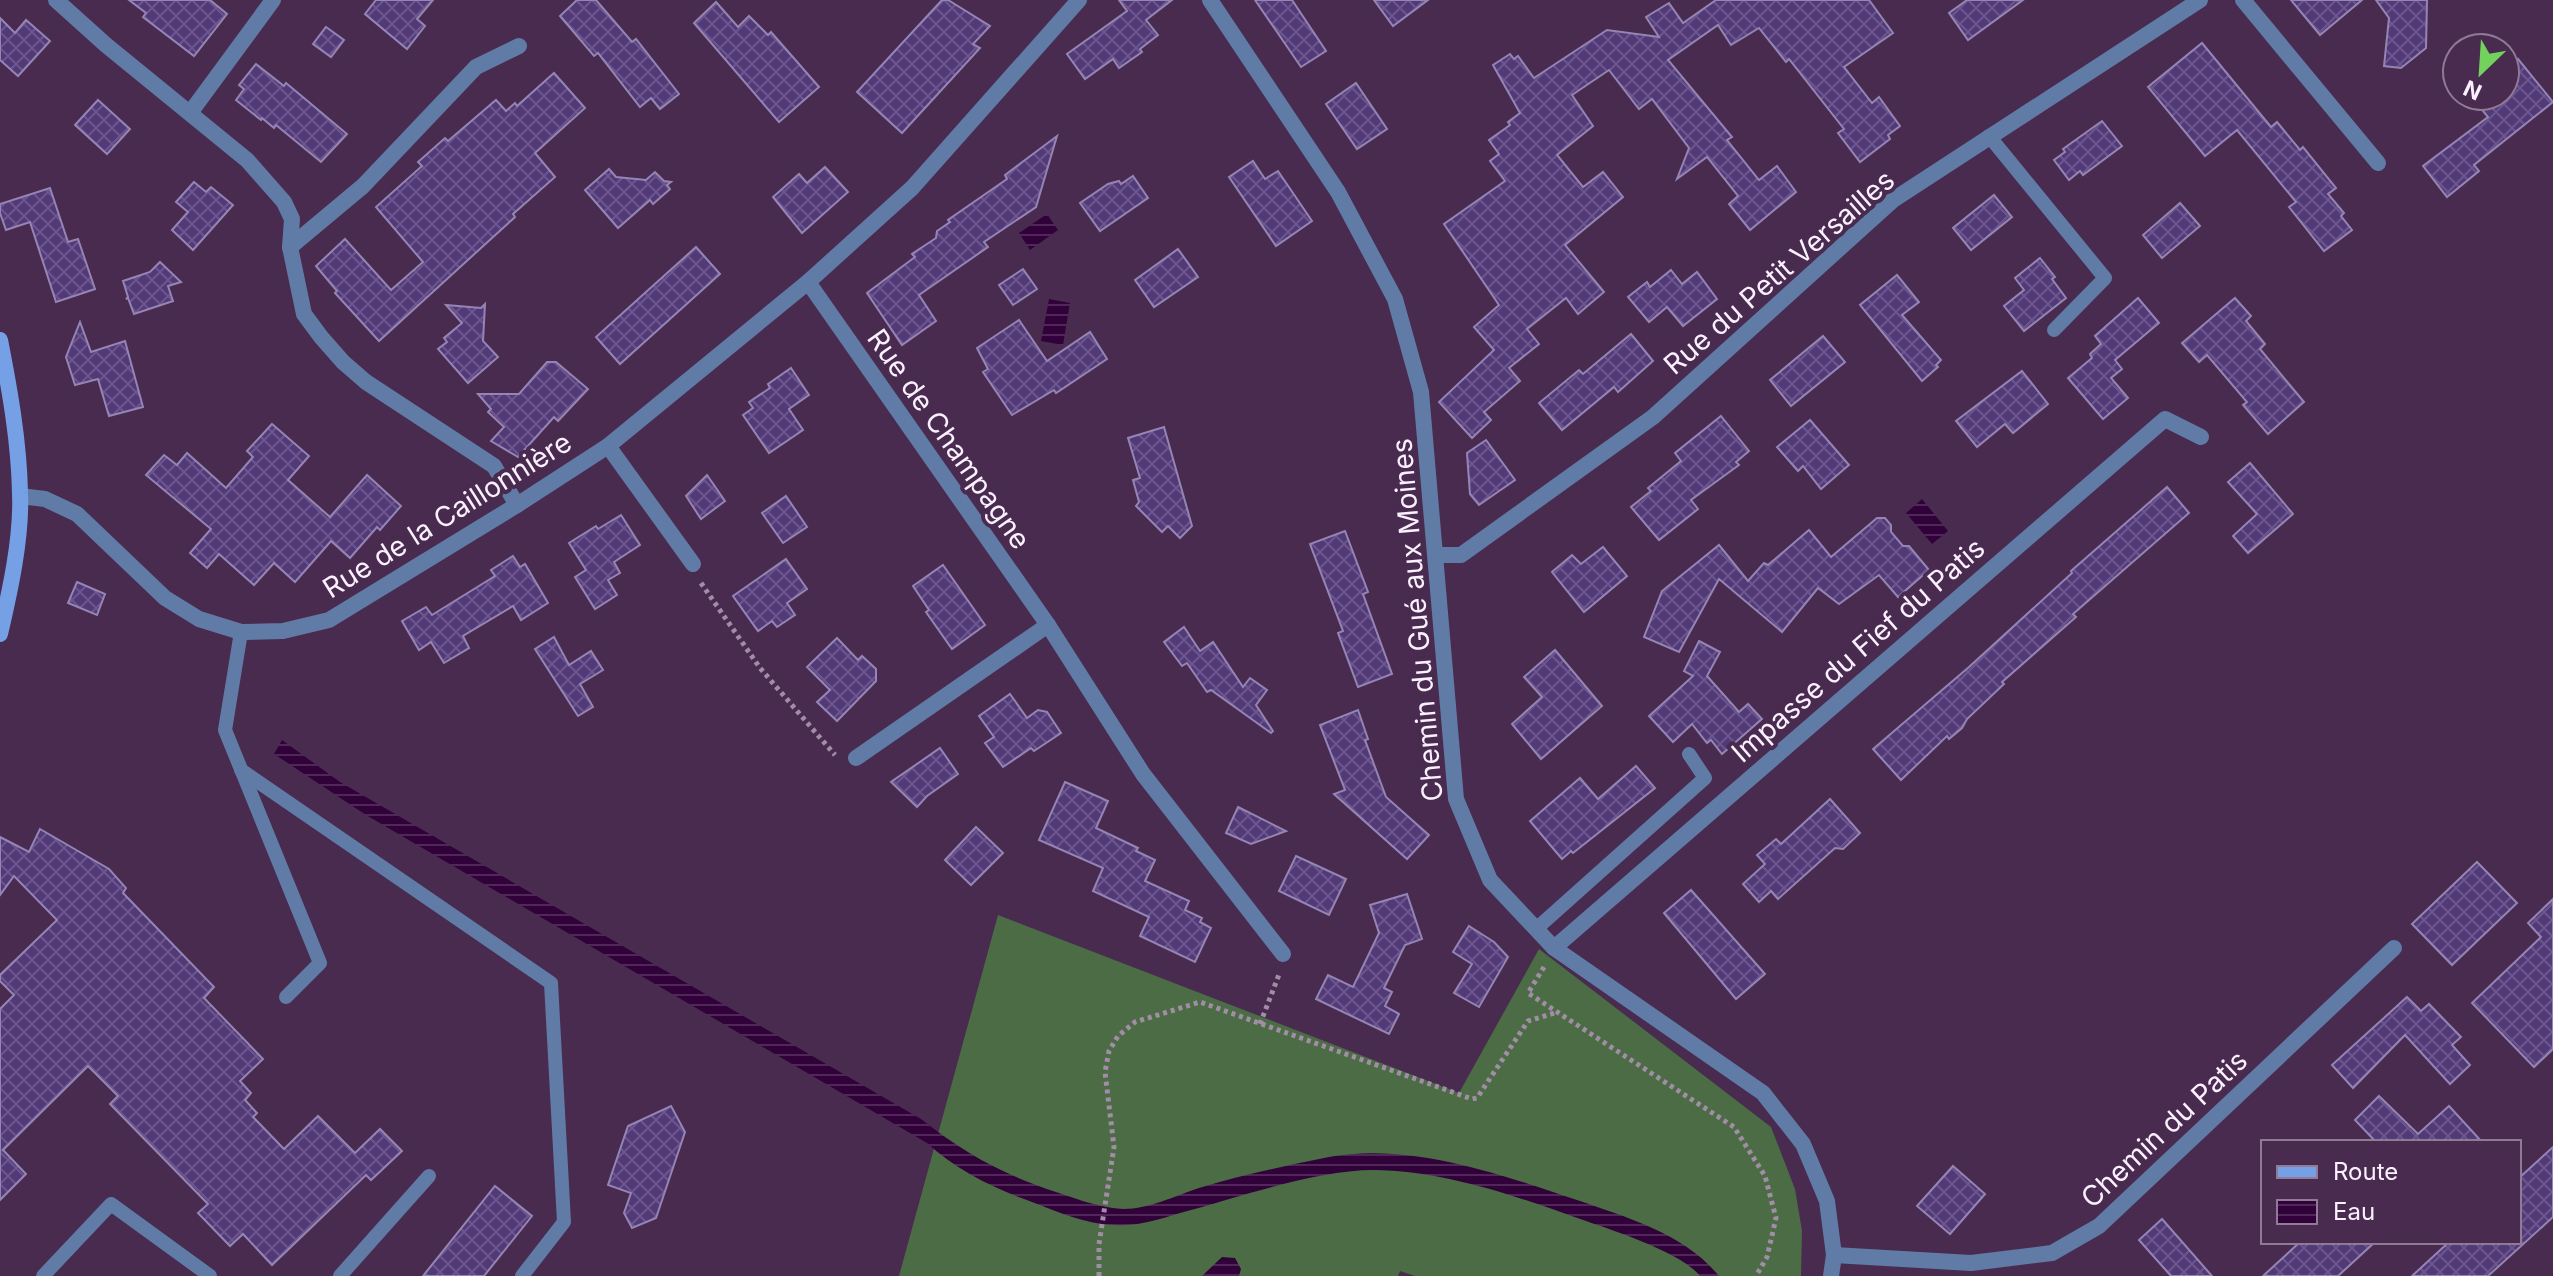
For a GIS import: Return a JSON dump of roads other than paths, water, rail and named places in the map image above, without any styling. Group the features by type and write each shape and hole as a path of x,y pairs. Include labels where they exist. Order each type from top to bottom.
{"main road":[{"path":"0,340 12,401 20,496 15,549 0,634"}],"street":[{"path":"56,0 247,160 284,202 292,219 290,247 304,314 343,362 366,382 494,466 517,505"},
{"path":"190,113 273,0"},
{"name":"Rue de la Caillonnière","path":"20,496 45,499 77,514 165,598 199,619 241,632 283,631 329,620 608,446 808,282 912,188 1079,0"},
{"name":"Chemin du Gué aux Moines","path":"1210,0 1338,192 1395,299 1421,392 1456,799 1490,880 1554,948 1763,1093 1803,1144 1827,1201 1834,1255 1831,1276"},
{"name":"Rue du Petit Versailles","path":"1436,555 1461,555 1653,417 1893,200 2200,0"},
{"path":"2243,0 2378,163"},
{"path":"290,247 363,186 476,67 519,46"},
{"name":"Rue de Champagne","path":"808,282 1048,625 1143,774 1283,954"},
{"name":"Impasse du Fief du Patis","path":"1554,948 2165,419 2201,437"},
{"name":"Rue de la Caillonnière","path":"608,446 693,564"},
{"path":"856,758 1048,625"},
{"name":"Chemin du Patis","path":"1834,1255 1971,1263 2052,1253 2099,1226 2394,948"}],"lane":[{"path":"1989,136 2105,278 2054,330"},
{"path":"241,632 225,730 320,963 286,997"},
{"path":"1536,929 1705,778 1689,754"},
{"path":"241,770 551,983 564,1222 522,1276"},
{"path":"340,1276 429,1176"},
{"path":"43,1276 111,1204 210,1276"}],"water":[{"path":"1047,214 1058,230 1030,250 1019,233"},
{"path":"1049,299 1070,303 1063,345 1041,341"},
{"path":"1922,499 1948,531 1932,544 1906,513"},
{"path":"282,740 340,782 921,1119 970,1153 1039,1186 1083,1201 1123,1209 1152,1204 1231,1179 1329,1157 1360,1153 1423,1157 1517,1180 1634,1220 1689,1249 1719,1276 1700,1276 1679,1259 1647,1244 1536,1203 1455,1180 1400,1171 1329,1174 1134,1224 1093,1222 1052,1210 976,1178 927,1143 366,815 274,754"},
{"path":"1222,1257 1235,1258 1241,1269 1239,1276 1202,1276"}]}
